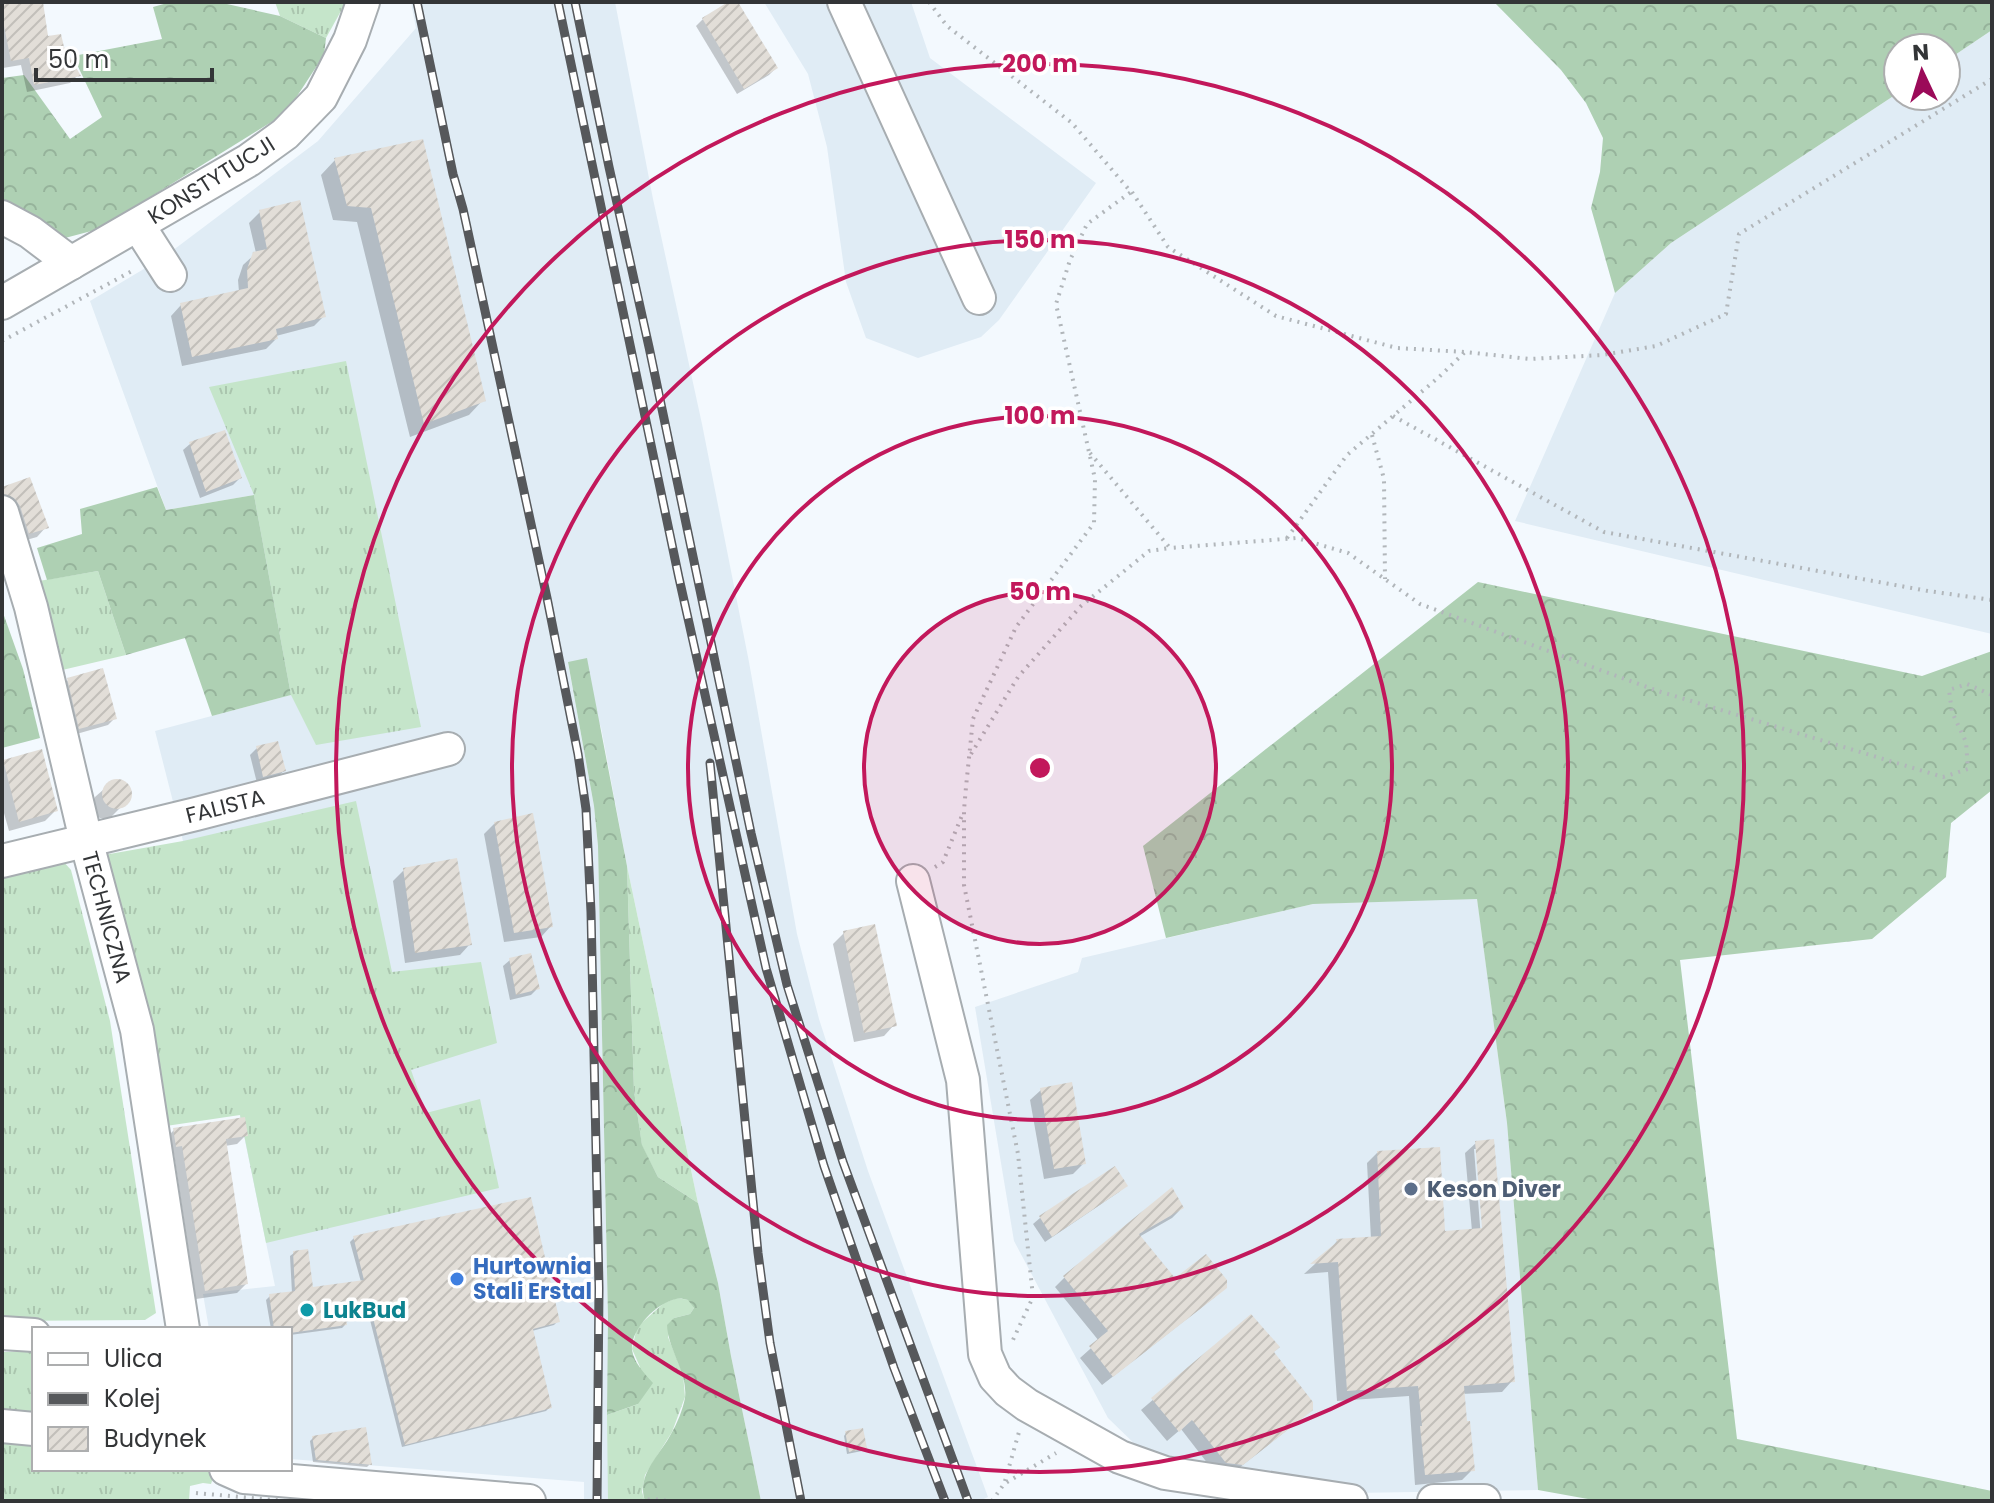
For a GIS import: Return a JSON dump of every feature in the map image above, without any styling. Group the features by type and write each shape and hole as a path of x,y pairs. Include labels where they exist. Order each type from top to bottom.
{"street":[{"name":"KONSTYTUCJI","path":"2,303 249,160 285,134 321,97 350,40 363,2"},
{"path":"844,2 979,298"},
{"path":"2,217 30,232 71,263"},
{"path":"138,225 164,266"},
{"name":"TECHNICZNA","path":"2,512 31,607 86,840 137,1030 180,1327"},
{"name":"FALISTA","path":"2,861 448,749"},
{"path":"913,881 963,1080 985,1354 995,1377 1027,1405 1082,1437 1120,1457 1165,1473 1351,1501"},
{"path":"2,1333 32,1335"},
{"path":"2,1426 32,1429"},
{"path":"230,1471 244,1477 529,1501"},
{"path":"1434,1501 1484,1501"}],"path":[{"path":"929,2 947,26 1072,123 1131,192 1168,247 1276,316 1397,348 1530,359 1602,355 1656,346 1726,314 1739,234 1992,79"},
{"path":"995,1377 1033,1297 1018,1154 964,885 964,810 973,719 1016,627 1094,523 1095,479 1056,304 1070,260 1087,224 1131,192"},
{"path":"2,341 164,266"},
{"path":"1287,538 1347,455 1465,352"},
{"path":"1393,416 1604,532 1992,600"},
{"path":"1371,434 1384,479 1385,579"},
{"path":"1089,451 1170,548"},
{"path":"970,756 1018,677 1081,606 1149,551 1287,538 1348,553 1420,604 1658,691 1943,777 1968,769 1966,742 1952,712 1949,690 1967,684 1992,695"},
{"path":"913,881 943,862 964,810"},
{"path":"992,1501 1004,1484 1027,1405"},
{"path":"1004,1484 1082,1437"},
{"path":"196,1493 286,1501"},
{"path":"640,1501 671,1501"}],"shaded area":[{"path":"411,2 615,2 749,662 797,934 819,1019 868,1171 988,1497 979,1501 761,1501 718,1283 698,1203 627,866 601,727 568,663 594,806 598,846 608,1319 608,1501 584,1501 584,1482 292,1459 292,1327 209,1327 203,1294 275,1286 183,841 155,731 291,695 254,495 166,510 90,301 164,257 318,141 416,28"},
{"path":"764,2 911,2 930,58 1096,183 999,320 981,337 918,358 866,338 846,282 827,147 808,74"},
{"path":"1992,30 1992,634 1515,521 1615,293 1671,243 1882,104 1882,112 1962,112 1962,50"},
{"path":"1477,898 1507,1123 1538,1490 1352,1493 1145,1454 1108,1418 1014,1241 975,1007 1078,972 1082,958 1313,904"}],"green space":[{"path":"171,2 218,2 280,16 326,38 324,55 286,113 99,229 65,238 2,205 2,78 24,75 70,139 102,117 73,56 162,39 153,7"},
{"path":"275,2 346,2 326,38 280,16"},
{"path":"1494,2 1992,2 1992,30 1962,50 1962,32 1882,32 1882,104 1671,243 1615,293 1591,208 1600,172 1603,138 1586,103 1561,70"},
{"path":"346,361 421,727 316,745 291,695 254,495 209,387"},
{"path":"157,487 166,510 254,495 291,695 212,716 185,638 126,655 98,571 47,580 37,548 82,534 80,509"},
{"path":"98,571 126,655 58,671 33,582"},
{"path":"1478,582 1922,676 1992,651 1992,790 1951,823 1946,877 1872,939 1680,960 1737,1439 1992,1491 1992,1501 1599,1501 1538,1490 1507,1123 1477,899 1313,904 1166,938 1143,846"},
{"path":"2,610 23,669 40,738 2,748"},
{"path":"587,658 627,866 634,1091 642,1145 658,1177 698,1203 718,1283 761,1501 645,1501 646,1474 673,1430 685,1398 684,1379 667,1325 674,1318 690,1314 694,1308 688,1300 679,1299 660,1306 640,1326 632,1342 633,1355 653,1383 638,1404 607,1415 608,1319 598,846 594,806 568,662"},
{"path":"356,801 392,972 481,962 497,1043 411,1070 426,1113 480,1099 499,1188 266,1243 240,1115 166,1126 104,855 183,841"},
{"path":"63,861 71,870 110,1021 156,1313 145,1320 2,1321 2,876"},
{"path":"627,866 698,1203 658,1177 642,1146 634,1091"},
{"path":"677,1298 689,1300 694,1308 690,1314 674,1318 668,1337 683,1374 685,1397 672,1432 645,1475 642,1492 645,1501 608,1501 607,1415 638,1404 640,1367 632,1349 637,1327 664,1303"},
{"path":"32,1351 32,1418 2,1415 2,1352"},
{"path":"2,1432 32,1435 32,1471 215,1472 211,1484 190,1486 189,1501 2,1501"}],"building":[{"path":"2,2 43,2 48,36 61,34 64,47 81,76 34,85 29,58 11,61"},
{"path":"728,2 738,2 778,68 744,89 702,18"},
{"path":"423,139 486,401 424,424 371,208 347,206 334,158"},
{"path":"300,200 326,317 276,329 278,339 192,357 180,303 248,288 247,269 253,252 267,249 259,210"},
{"path":"225,430 242,478 206,492 189,442"},
{"path":"30,477 49,528 29,534 20,506 14,498 2,494 2,487"},
{"path":"103,668 117,719 79,729 67,678"},
{"path":"278,741 286,771 263,777 256,746"},
{"path":"42,749 58,811 19,822 3,760"},
{"path":"117,779 128,783 132,794 128,805 117,809 106,805 102,794 106,783"},
{"path":"533,813 553,927 514,933 494,822"},
{"path":"457,858 472,945 415,953 403,868"},
{"path":"875,924 897,1026 864,1033 843,931"},
{"path":"531,953 540,989 516,995 509,958"},
{"path":"1072,1082 1086,1164 1054,1169 1040,1088"},
{"path":"245,1117 248,1136 226,1139 248,1284 205,1291 182,1146 176,1147 173,1128"},
{"path":"1494,1139 1515,1382 1464,1386 1475,1471 1425,1475 1418,1386 1347,1391 1338,1262 1310,1264 1337,1242 1336,1239 1381,1236 1377,1151 1440,1147 1445,1231 1482,1228 1475,1141"},
{"path":"1115,1166 1128,1186 1052,1237 1039,1216"},
{"path":"1172,1187 1184,1208 1139,1234 1175,1278 1206,1254 1227,1280 1227,1288 1113,1377 1089,1346 1108,1331 1063,1276"},
{"name":"Hurtownia Stali Erstal","path":"531,1197 560,1322 533,1329 552,1408 405,1445 372,1314 346,1319 347,1325 292,1333 292,1327 274,1327 269,1294 295,1291 293,1251 308,1249 313,1287 364,1280 353,1236"},
{"path":"1251,1314 1280,1347 1274,1352 1313,1402 1313,1410 1243,1465 1226,1463 1192,1420 1179,1432 1151,1398"},
{"path":"366,1427 372,1465 316,1460 312,1436"},
{"path":"863,1428 867,1448 849,1452 845,1431"}],"railway":[{"path":"417,2 547,598 586,809 599,1288 597,1501"},
{"path":"558,2 679,578 766,968 824,1166 894,1368 945,1501"},
{"path":"575,2 751,833 787,985 843,1162 968,1501"},
{"path":"710,763 758,1253 770,1343 801,1501"}],"place":[{"name":"Keson Diver","path":"1411,1189"},
{"name":"Hurtownia Stali Erstal","path":"457,1279"},
{"name":"LukBud","path":"307,1310"}]}
